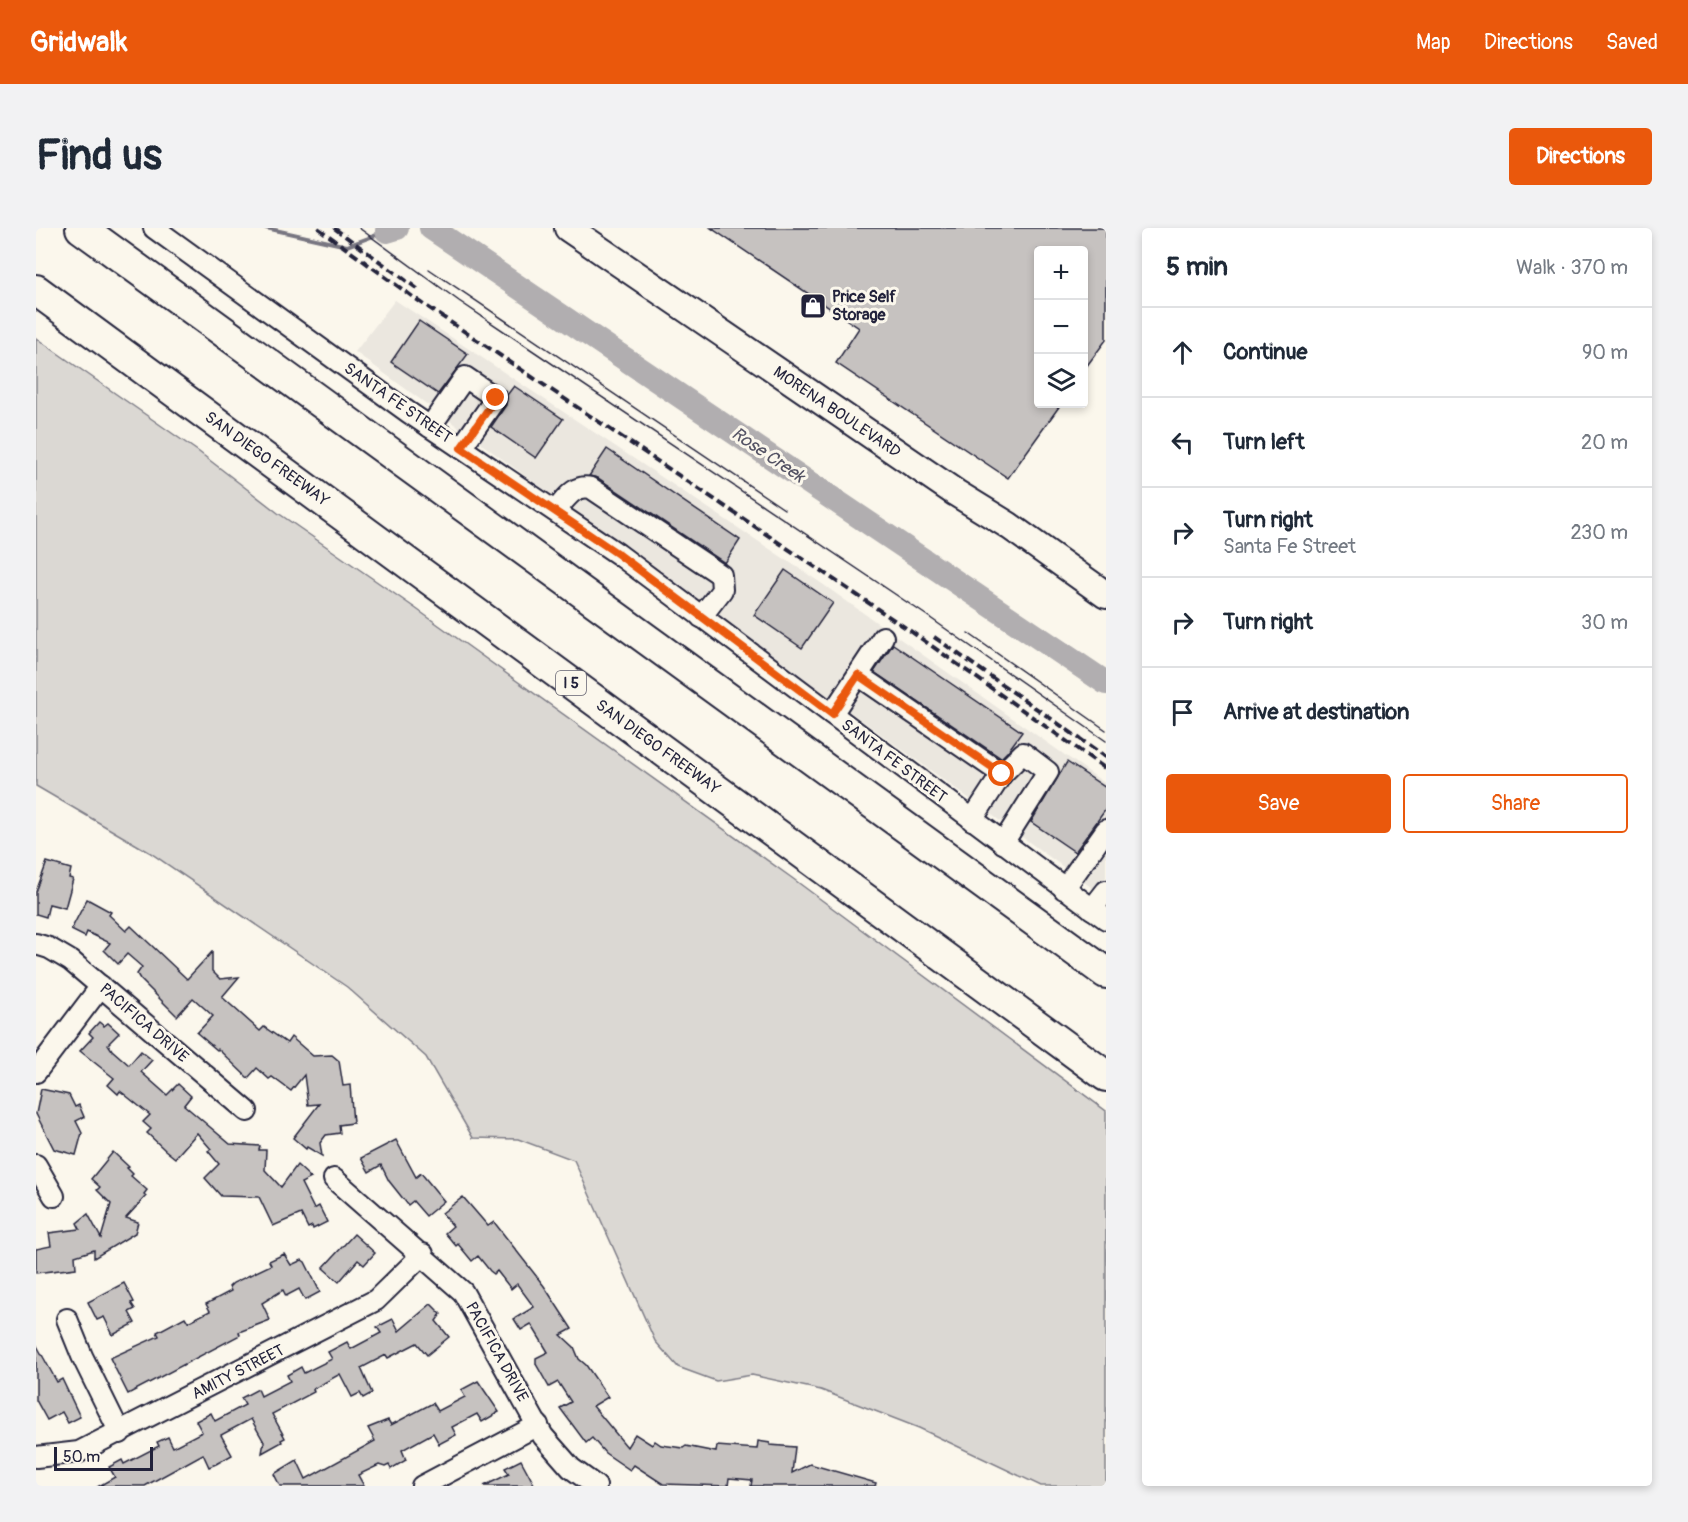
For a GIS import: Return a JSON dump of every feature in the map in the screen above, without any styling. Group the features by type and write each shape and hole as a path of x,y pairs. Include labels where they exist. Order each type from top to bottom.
{"highway":[{"path":"81,228 1106,973"},
{"name":"SAN DIEGO FREEWAY","path":"36,290 1106,1076"}],"main road":[{"name":"MORENA BOULEVARD","path":"568,228 956,493 1008,525 1106,595"}],"street":[{"name":"SANTA FE STREET","path":"154,228 430,427 555,511 1099,914"},
{"path":"430,427 465,376 496,398 461,448"},
{"path":"555,511 574,490 583,486 591,488 721,575 722,590 701,617"},
{"path":"832,714 883,637"},
{"path":"858,675 1002,774"},
{"path":"972,820 1002,774 1023,753 1048,772 1003,843"},
{"path":"1064,889 1106,830"},
{"path":"1099,914 1106,891"},
{"name":"PACIFICA DRIVE","path":"36,944 49,948 71,961 247,1111"},
{"path":"36,1072 101,986"},
{"path":"36,1165 54,1196"},
{"name":"PACIFICA DRIVE","path":"334,1179 423,1254 463,1292 543,1436 571,1467 596,1486"},
{"name":"AMITY STREET","path":"36,1457 79,1452 376,1300 423,1254"},
{"path":"67,1319 82,1356 120,1433"},
{"path":"422,1486 538,1425"}],"shaded area":[{"path":"395,300 818,581 1106,784 1106,898 355,352"},
{"path":"36,338 199,452 278,513 415,608 792,878 1106,1111 1106,1486 1041,1486 919,1428 821,1390 752,1375 716,1381 678,1367 655,1341 574,1160 518,1139 473,1138 426,1057 347,987 149,852 36,786"}],"building":[{"path":"711,228 1106,228 1106,340 1088,364 1088,246 1034,246 1034,408 1058,408 1008,478 836,363 859,328"},
{"path":"419,321 468,354 438,394 391,362"},
{"path":"514,386 563,419 536,458 491,427 506,405 507,395"},
{"path":"607,449 740,540 725,563 598,478 589,476"},
{"path":"785,570 833,603 802,648 754,615"},
{"path":"893,644 1022,732 1008,751 1001,758 874,672"},
{"path":"1067,762 1106,788 1106,809 1075,852 1031,822"},
{"path":"47,862 71,869 69,878 73,879 65,908 49,904 46,917 36,914 36,892"},
{"path":"87,899 111,912 109,915 126,931 131,926 187,979 212,952 212,971 220,979 239,977 222,997 260,1031 264,1027 287,1043 291,1037 313,1056 332,1055 339,1061 343,1086 350,1085 353,1123 339,1125 340,1133 326,1135 320,1143 322,1156 307,1147 306,1149 293,1138 319,1104 308,1105 304,1075 291,1091 272,1077 269,1079 257,1068 248,1078 218,1049 197,1033 213,1016 193,998 177,1016 140,979 137,974 142,967 127,954 118,964 104,950 110,943 87,932 85,937 71,930"},
{"path":"99,1022 104,1026 108,1023 119,1033 108,1044 112,1050 129,1065 141,1051 152,1060 141,1072 167,1095 178,1084 191,1096 184,1105 230,1144 260,1146 259,1150 266,1150 265,1170 281,1187 297,1165 311,1178 301,1183 314,1209 319,1206 327,1222 313,1229 312,1226 308,1228 301,1214 273,1226 259,1197 221,1196 205,1178 219,1164 208,1151 211,1149 197,1133 175,1158 165,1150 147,1133 151,1129 143,1122 150,1115 120,1091 118,1094 108,1085 114,1078 80,1051 93,1037 89,1033"},
{"path":"41,1089 69,1095 75,1107 79,1105 84,1117 76,1121 82,1133 76,1155 54,1149 36,1114"},
{"path":"396,1140 416,1177 421,1173 444,1201 426,1216 413,1201 408,1205 389,1181 381,1165 369,1172 361,1158"},
{"path":"113,1152 129,1167 127,1168 133,1174 131,1176 147,1190 144,1194 146,1196 126,1218 138,1222 135,1233 94,1258 94,1250 75,1256 76,1268 36,1273 36,1249 51,1246 49,1233 80,1229 77,1223 88,1214 101,1238 111,1204 97,1190 100,1187 91,1179"},
{"path":"463,1197 488,1226 494,1222 544,1286 572,1329 561,1335 574,1347 579,1359 586,1365 608,1397 593,1406 627,1447 635,1434 652,1445 655,1441 661,1445 683,1448 686,1446 716,1452 717,1446 757,1449 758,1441 770,1443 770,1445 795,1447 792,1473 810,1464 876,1483 875,1486 751,1486 752,1480 729,1478 728,1486 663,1484 634,1465 630,1470 605,1453 592,1438 586,1443 560,1408 571,1402 558,1382 549,1387 536,1364 536,1358 548,1352 531,1324 521,1330 514,1319 534,1307 517,1284 511,1289 497,1271 494,1274 490,1271 478,1256 472,1261 445,1233 453,1226 442,1213"},
{"path":"354,1234 375,1253 364,1265 358,1260 339,1282 323,1268"},
{"path":"284,1254 291,1265 302,1260 305,1262 320,1292 305,1300 299,1289 286,1296 283,1290 262,1303 270,1320 239,1332 240,1335 128,1394 110,1358 159,1336 157,1332 185,1317 188,1322 210,1311 206,1304 231,1291 229,1287 233,1283 271,1265 269,1261"},
{"path":"124,1283 134,1302 131,1303 135,1309 129,1312 135,1323 113,1335 104,1317 97,1320 88,1302"},
{"path":"431,1304 441,1314 436,1321 449,1337 427,1355 417,1343 388,1358 386,1355 361,1368 372,1393 363,1398 360,1393 352,1397 340,1374 313,1389 314,1392 272,1414 285,1438 262,1453 264,1442 251,1419 221,1435 232,1455 216,1464 209,1467 203,1454 145,1486 99,1486 115,1477 109,1467 122,1460 124,1464 159,1446 157,1442 168,1437 173,1447 202,1432 196,1421 211,1413 215,1421 245,1405 241,1398 258,1389 261,1396 290,1381 287,1375 301,1367 304,1373 332,1359 328,1352 347,1342 351,1349 381,1333 377,1327 393,1319 399,1331"},
{"path":"36,1344 57,1382 62,1379 80,1417 68,1423 62,1412 47,1420 36,1400"},
{"path":"478,1381 499,1412 482,1422 477,1414 452,1427 456,1435 439,1444 433,1433 402,1450 406,1460 391,1469 389,1465 385,1467 379,1465 358,1475 364,1486 280,1486 274,1474 297,1460 306,1479 375,1441 368,1428 388,1420 391,1425 433,1403 438,1411 465,1397 461,1390"},
{"path":"521,1460 535,1486 484,1486 509,1474 505,1468"}],"waterway":[{"name":"Rose Creek","path":"266,228 347,246 387,231"},
{"name":"Rose Creek","path":"387,231 397,228"},
{"name":"Rose Creek","path":"431,228 1106,683"}],"tram line":[{"path":"359,228 459,301 926,615 1106,741"},
{"path":"429,269 784,509"},
{"path":"968,633 1106,730"}],"railway":[{"path":"318,228 413,297 909,630 1106,769"},
{"path":"334,228 419,290"},
{"path":"934,637 1106,757"}],"place":[{"name":"Price Self Storage","path":"813,306"}],"route":[{"path":"496,398 461,448 618,554 832,714 858,675 1002,774"}]}
